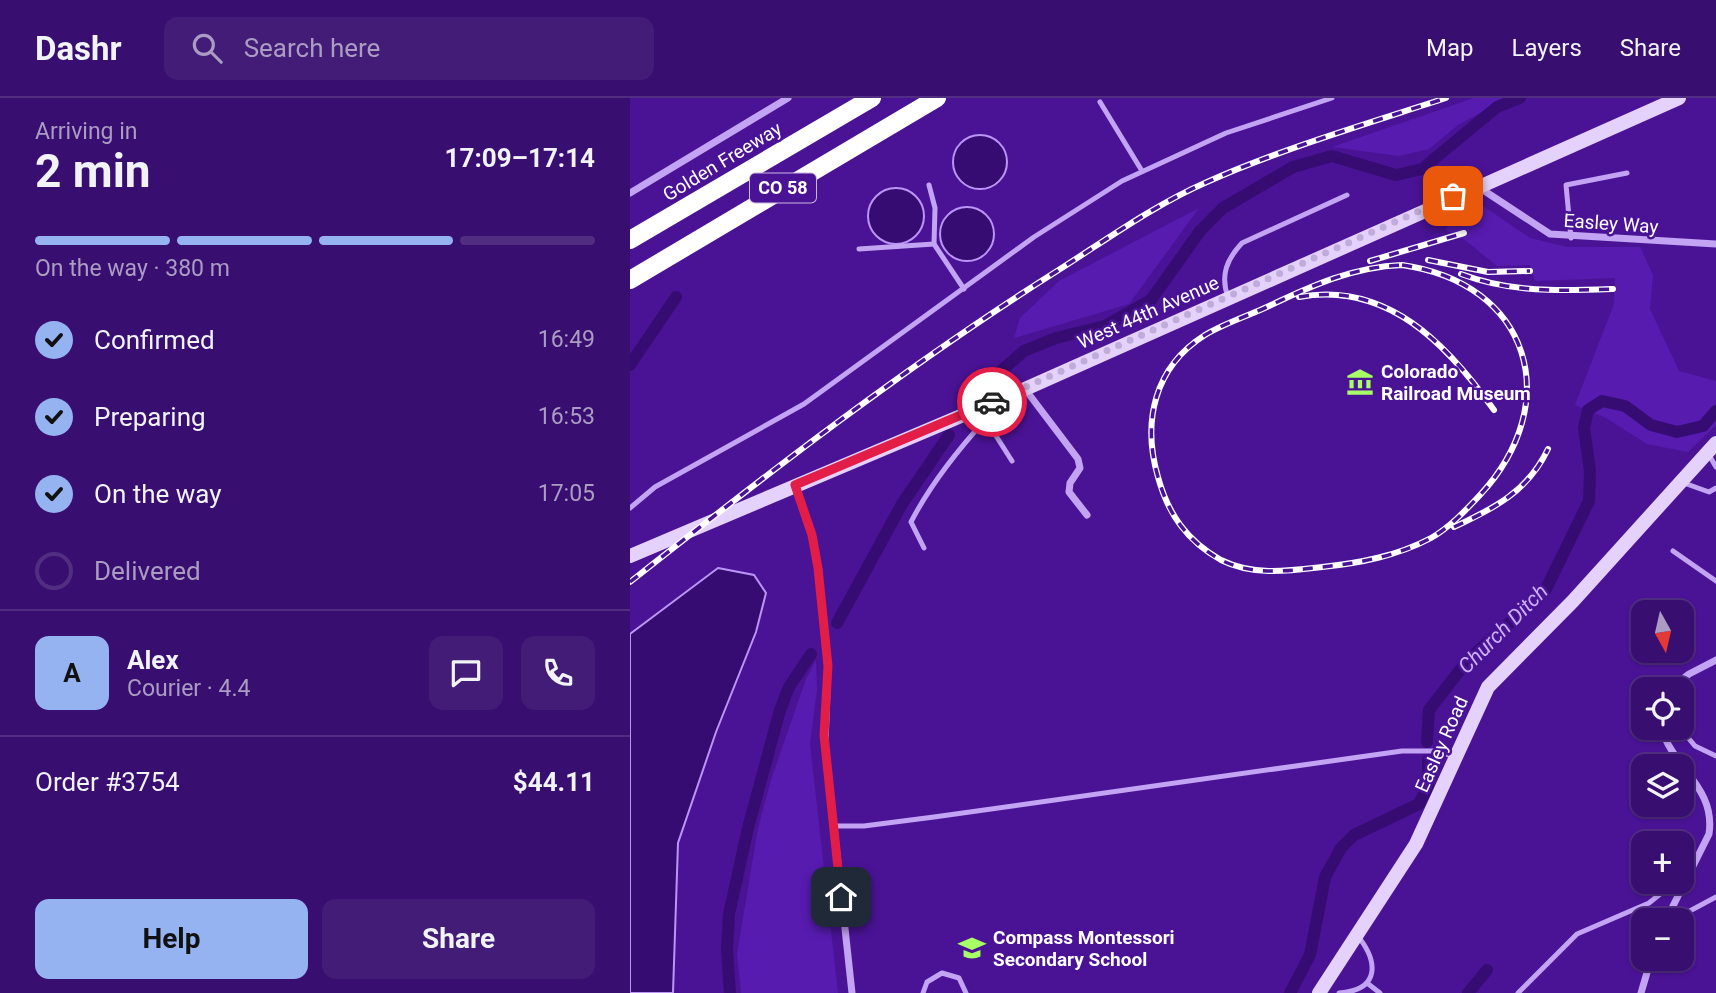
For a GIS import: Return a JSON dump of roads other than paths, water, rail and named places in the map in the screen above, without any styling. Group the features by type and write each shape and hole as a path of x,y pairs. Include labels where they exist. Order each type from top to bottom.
{"highway":[{"name":"Golden Freeway","path":"630,240 872,98"},
{"name":"CO 58","path":"630,279 937,98"}],"street":[{"path":"630,193 788,98"},
{"name":"West 44th Avenue","path":"630,556 941,423 980,412 1228,297 1679,98"},
{"name":"Easley Way","path":"1476,186 1550,234 1571,238 1716,244"},
{"path":"1025,389 1078,458 1080,468 1070,483 1069,492 1087,515"},
{"name":"Easley Road","path":"1329,992 1356,935 1416,844 1488,688 1573,601 1712,448"},
{"path":"795,485 812,535 818,568 828,666 824,735 852,993"},
{"path":"1685,677 1716,660"},
{"path":"1667,740 1705,795 1714,813 1709,834 1694,865"},
{"path":"1641,993 1647,971"}],"lane":[{"path":"630,508 655,487 804,404 1064,217 1143,171 1226,133 1332,98"},
{"path":"1100,102 1143,171"},
{"path":"1571,238 1566,185 1627,173"},
{"path":"929,185 935,208 934,244 964,289"},
{"path":"1228,297 1223,284 1226,268 1229,257 1242,243 1347,195"},
{"path":"859,249 934,244"},
{"path":"924,548 911,522 921,502 980,412 1012,461"},
{"path":"1712,448 1716,467"},
{"path":"1681,482 1697,490 1709,492 1716,488"},
{"path":"1673,551 1716,581"},
{"path":"1690,740 1695,746 1716,756"},
{"path":"834,826 864,826 934,817 1391,753 1433,751 1457,756"},
{"path":"1518,993 1577,934 1649,902 1659,894"},
{"path":"1694,909 1716,897"},
{"path":"1329,992 1357,989 1367,983 1373,972 1372,959 1356,935"},
{"path":"923,993 927,982 942,973 959,978 966,993"},
{"path":"1367,983 1381,993"}],"waterway":[{"path":"979,397 987,383 1024,351 1056,338 1105,326 1151,300 1200,231 1223,208 1293,167 1332,156 1396,175 1422,169 1497,107 1520,98"},
{"path":"630,365 676,297"},
{"name":"Church Ditch","path":"1427,742 1429,710 1467,661 1545,591 1589,501 1590,471 1584,428 1588,410 1602,401 1625,406 1651,425 1677,432 1703,426 1716,411"},
{"path":"837,623 902,504 949,435"},
{"path":"730,993 727,949 729,914 748,828 780,710 789,687 811,654"},
{"name":"Church Ditch","path":"1290,993 1310,955 1325,877 1341,848 1354,835 1419,804 1428,786 1428,760"},
{"path":"1468,993 1487,970"}],"railway":[{"path":"630,582 786,460 893,382 1002,307 1149,212 1187,191 1266,158 1446,98"},
{"path":"1370,261 1464,233"},
{"path":"1428,260 1488,272 1530,271"},
{"path":"1402,265 1446,276 1480,295 1506,321 1521,352 1527,386 1522,422 1507,459 1480,495 1451,524 1431,538 1392,554 1336,565 1271,571 1246,568 1221,560 1189,535 1173,515 1162,490 1151,436 1152,416 1163,379 1188,348 1220,327 1334,278 1367,269 1402,265"},
{"path":"1461,274 1518,288 1613,289"},
{"path":"1299,297 1331,295 1360,299 1387,308 1435,341 1456,362 1494,410"},
{"path":"1454,527 1509,497 1531,476 1548,449"}],"place":[{"name":"Colorado Railroad Museum","path":"1360,382"},
{"name":"Compass Montessori Secondary School","path":"972,948"}]}
